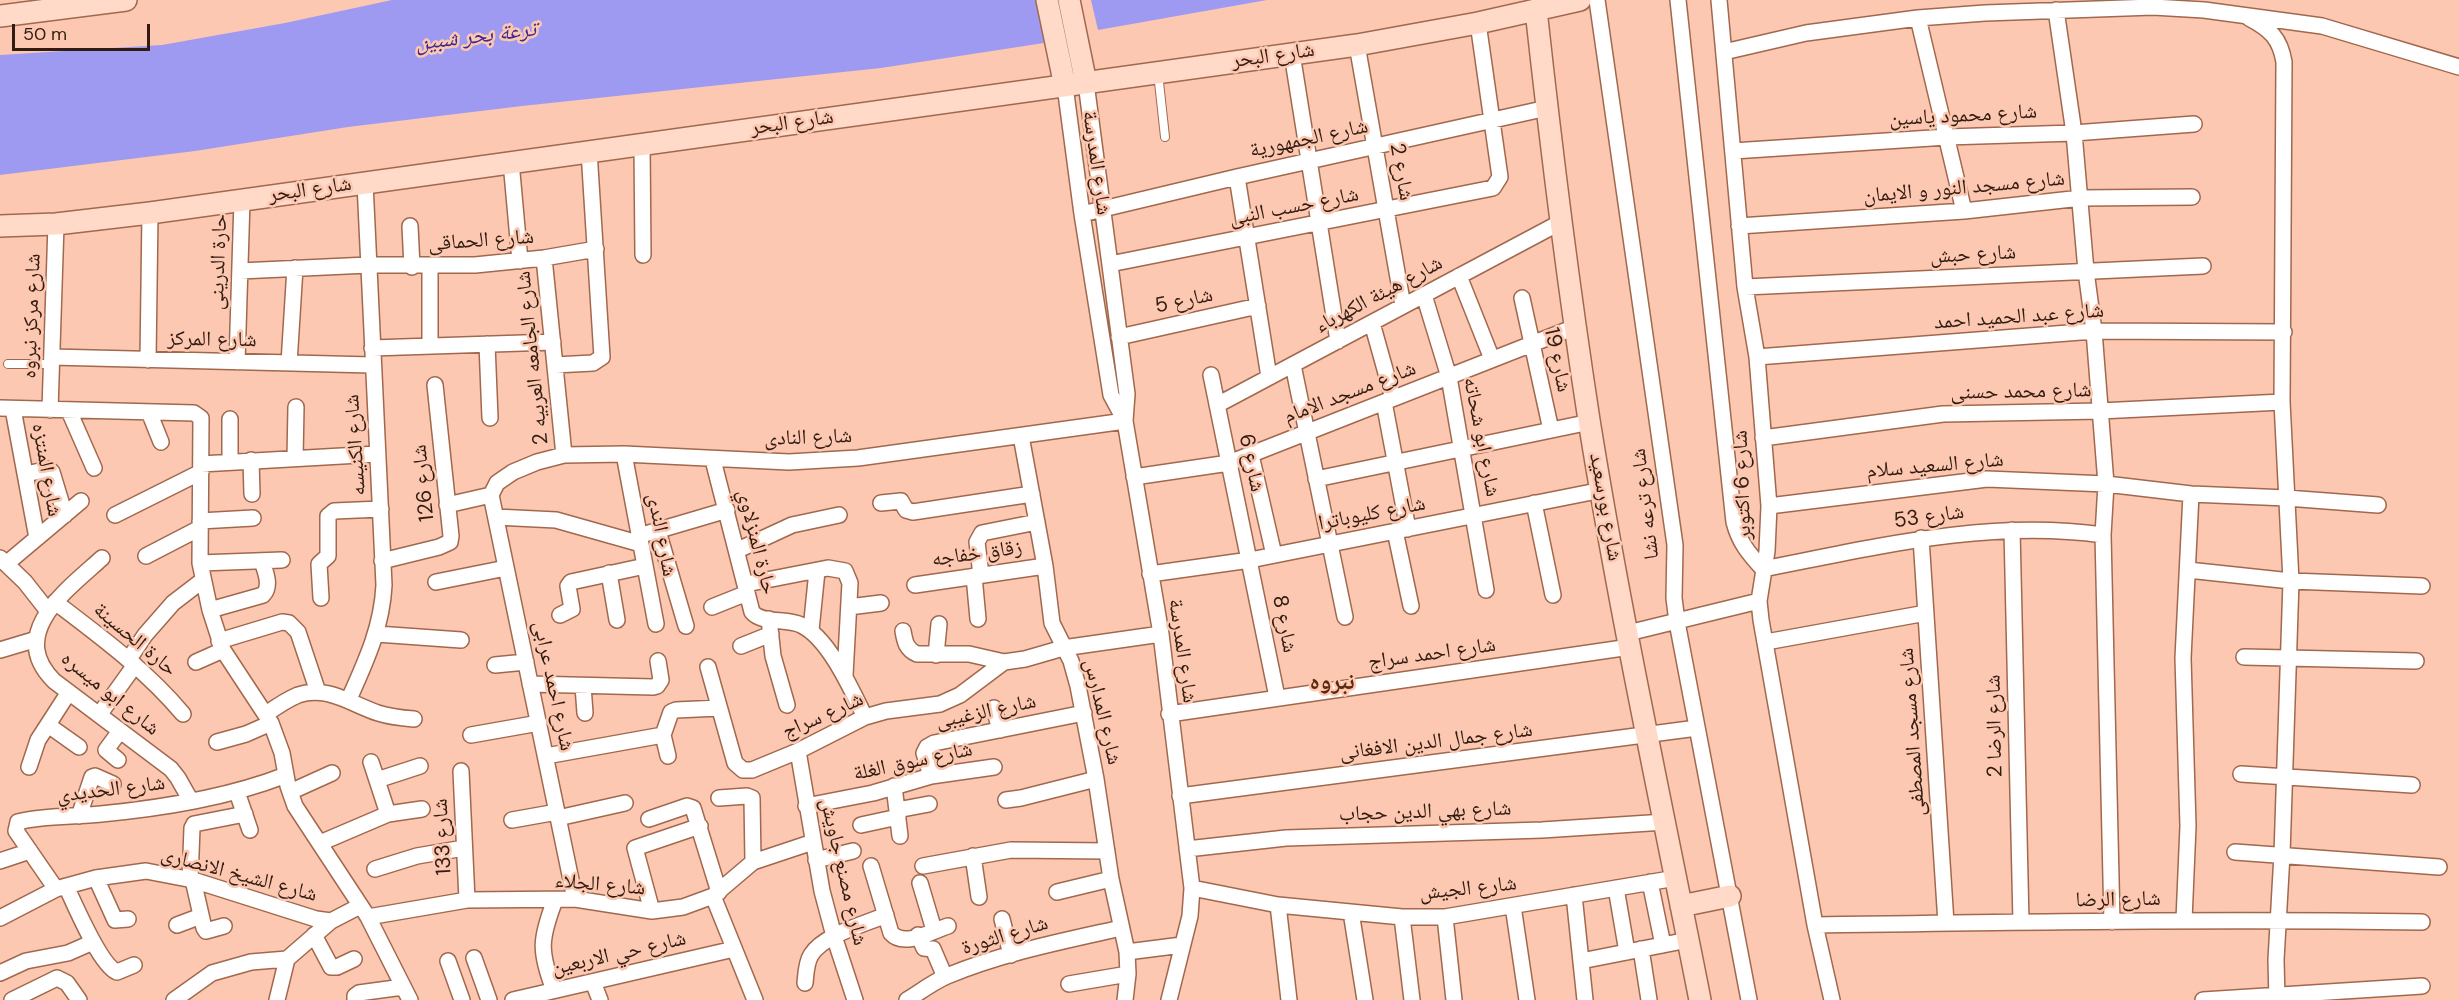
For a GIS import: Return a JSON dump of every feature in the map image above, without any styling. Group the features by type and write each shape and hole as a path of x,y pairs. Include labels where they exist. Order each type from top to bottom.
{"street":[{"path":"0,16 126,0"},
{"path":"1047,0 1071,55"},
{"path":"1069,0 1071,55 1075,84"},
{"name":"شارع البحر","path":"0,226 56,224 150,213 1357,45 1478,23 1580,0"},
{"name":"شارع ترعه نشا","path":"1597,0 1675,545 1674,597 1677,622 1749,1000"},
{"path":"1678,0 1734,522 1738,539 1763,569"},
{"name":"شارع 6 اكتوبر","path":"1719,0 1745,287 1757,357 1769,506 1767,551 1759,601 1815,925 1832,1000"},
{"path":"1724,52 1806,33 1918,18 2153,7 2204,10 2249,18 2322,26 2459,67"},
{"name":"شارع بورسعيد","path":"1536,10 1575,327 1590,422 1629,640 1700,1000"},
{"path":"2056,10 2081,198 2106,484 2103,535 2112,922"},
{"path":"1918,18 1964,212"},
{"path":"2249,18 2275,35 2282,49 2284,62 2282,402 2291,581 2277,998"},
{"path":"1478,23 1492,120"},
{"name":"شارع 2","path":"1357,45 1403,306"},
{"path":"1292,54 1338,341"},
{"name":"شارع المدرسة","path":"1075,84 1103,209 1127,394 1125,421 1161,634 1192,888 1190,916 1169,1000"},
{"name":"شارع المدرسة","path":"1075,84 1082,214 1111,395 1125,421"},
{"name":"شارع الجمهورية","path":"1082,214 1547,108"},
{"name":"شارع حسب النبى","path":"1110,264 1486,191 1493,188 1500,177 1492,120"},
{"name":"شارع محمود ياسين","path":"1733,150 1947,137 2074,133 2194,124"},
{"path":"642,144 643,255"},
{"path":"555,365 593,363 602,357 589,151"},
{"path":"511,162 520,261"},
{"path":"1237,177 1269,378"},
{"name":"شارع الكنيسه","path":"349,699 377,634 383,608 381,509 372,365 365,183"},
{"name":"شارع مسجد النور و الايمان","path":"1739,226 1964,212 2081,198 2192,198"},
{"name":"حارة الدرينى","path":"237,362 242,200"},
{"path":"148,360 150,213"},
{"name":"شارع هيئة الكهرباء","path":"1217,405 1562,222"},
{"name":"شارع مركز نبروه","path":"50,410 56,224"},
{"path":"410,226 412,267"},
{"name":"شارع الحماقى","path":"240,270 368,265 430,267 520,261 596,249"},
{"name":"شارع الجامعه العربيه 2","path":"544,258 564,455"},
{"name":"شارع حبش","path":"1745,287 2203,266"},
{"path":"430,267 430,346"},
{"path":"289,363 295,268"},
{"path":"1459,276 1492,359"},
{"name":"شارع ابو شحاته","path":"1424,295 1449,377 1486,590"},
{"name":"شارع 19","path":"1522,298 1551,430"},
{"name":"شارع 5","path":"1119,337 1258,306"},
{"path":"1372,323 1389,400 1401,530 1411,606"},
{"name":"شارع مسجد الامام","path":"1134,477 1229,463 1575,327"},
{"name":"شارع عبد الحميد احمد","path":"1757,357 2094,332 2284,333"},
{"path":"372,348 553,342"},
{"path":"487,344 490,418"},
{"name":"شارع المركز","path":"51,361 148,360 372,365"},
{"path":"1293,365 1345,617"},
{"name":"شارع 6","path":"1211,375 1250,560"},
{"name":"شارع 126","path":"382,561 439,547 450,542 435,385"},
{"name":"شارع محمد حسنى","path":"1763,438 1943,414 2100,411 2282,402"},
{"path":"295,458 296,407"},
{"path":"7,409 194,413 201,418 200,563 210,610 221,645 244,686 268,719 282,753 295,806 364,912 406,993 359,993 355,996 355,1000"},
{"name":"شارع المنتزه","path":"7,409 26,474 37,538"},
{"path":"69,411 94,468"},
{"path":"149,412 161,442"},
{"path":"230,462 231,419"},
{"name":"شارع النادى","path":"447,505 494,489 513,472 537,462 564,455 624,454 789,462 858,458 1125,421"},
{"path":"1316,479 1590,422"},
{"name":"شارع المدارس","path":"1021,436 1045,566 1052,623 1071,661 1084,712 1111,879 1127,952 1128,974 1125,1000"},
{"path":"115,515 201,468 251,460 377,454"},
{"name":"شارع الندى","path":"624,454 656,624"},
{"path":"1251,455 1274,555"},
{"path":"251,460 252,494"},
{"name":"حارة المنزلاوي","path":"713,460 755,616 770,626 790,621 811,630"},
{"path":"26,474 50,469 65,515"},
{"name":"شارع السعيد سلام","path":"1769,506 1987,479 2106,484 2191,494 2378,505"},
{"name":"شارع احمد عرابى","path":"494,489 496,517 506,568 575,899"},
{"name":"شارع كليوباترا","path":"1150,574 1250,560 1602,490"},
{"path":"881,503 901,501 906,510 913,512 1032,494"},
{"path":"2184,920 2188,826 2183,658 2191,494"},
{"path":"3,561 37,538 81,501"},
{"path":"1534,503 1553,595"},
{"path":"321,598 319,564 328,556 328,516 334,511 381,509"},
{"path":"496,517 556,520 640,540 658,531 727,510"},
{"path":"738,550 792,525 839,515"},
{"path":"146,556 200,525 253,518"},
{"path":"978,619 977,542 982,533 1037,522"},
{"name":"شارع 53","path":"1763,569 1921,538 2012,530 2066,530 2103,535"},
{"name":"شارع الرضا 2","path":"2012,530 2021,922"},
{"path":"658,531 686,626"},
{"name":"شارع مسجد المصطفى","path":"1921,538 1946,923"},
{"name":"شارع ابو ميسره","path":"102,558 51,606 37,639 37,653 45,672 171,769 191,801"},
{"path":"200,563 282,560"},
{"name":"شارع 8","path":"1250,560 1277,697"},
{"name":"حارة الحسينة","path":"3,561 51,606 132,662 167,695 183,714"},
{"path":"210,610 263,595 268,585 262,561"},
{"path":"560,615 572,609 568,584 645,566"},
{"name":"زقاق خفاجه","path":"915,585 1045,566"},
{"path":"436,582 506,568"},
{"path":"712,607 747,589 828,568 845,571 850,583 845,675"},
{"path":"2188,570 2291,581 2421,586"},
{"path":"817,571 811,630 845,675 865,717"},
{"path":"609,573 617,620"},
{"path":"99,715 173,603 203,580"},
{"name":"شارع احمد سراج","path":"1169,714 1629,640 1677,622 1759,601"},
{"path":"849,608 881,603"},
{"path":"1766,642 1926,613"},
{"path":"196,662 221,645 282,622 289,623 298,632 318,692"},
{"path":"936,654 939,624"},
{"path":"741,646 770,626 773,656 786,705"},
{"path":"903,631 906,646 910,651 969,654 1004,662"},
{"path":"377,634 461,640"},
{"name":"شارع سراج","path":"708,667 735,763 743,770 752,770 798,751 865,717 886,711 940,704 960,694 1004,662 1025,659 1063,648 1161,634"},
{"path":"0,650 37,639"},
{"path":"2244,657 2416,661"},
{"path":"530,684 657,686 661,680 658,661"},
{"path":"495,665 526,662"},
{"path":"583,686 585,713"},
{"path":"29,767 35,747 69,692"},
{"path":"217,742 246,734 299,695 318,692 349,699 376,712 396,718 414,719"},
{"path":"668,756 663,735 671,712 719,708"},
{"path":"993,708 1000,730"},
{"name":"شارع الزغيبى","path":"931,776 924,753 927,747 934,743 1084,712"},
{"path":"471,735 539,723"},
{"path":"48,725 80,747"},
{"name":"شارع جمال الدين الافغانى","path":"1180,796 1697,728"},
{"path":"118,760 106,750 120,731"},
{"path":"546,756 663,735"},
{"name":"شارع مصنع جاويش","path":"798,751 816,860 834,936 855,1000"},
{"path":"371,762 388,814"},
{"path":"377,780 420,766"},
{"name":"شارع سوق الغلة","path":"806,806 873,793 931,776 994,767"},
{"name":"شارع 133","path":"461,771 467,900"},
{"path":"290,792 333,773"},
{"path":"2241,774 2412,785"},
{"name":"شارع الحديدي","path":"134,965 117,972 114,971 93,942 61,888 16,831 18,822 141,810 237,792 286,775"},
{"path":"80,816 92,777 95,776 113,784"},
{"path":"1006,800 1096,779"},
{"path":"894,786 900,836"},
{"path":"237,792 250,830"},
{"path":"719,798 747,796 752,798 753,862"},
{"path":"512,820 558,815 626,803"},
{"path":"861,825 929,804"},
{"path":"650,819 690,806 695,811 716,894 734,949 755,1000"},
{"path":"320,843 388,814 422,809"},
{"path":"224,926 206,932 191,880 192,828 194,824 245,814"},
{"name":"شارع بهي الدين حجاب","path":"1187,849 1286,838 1522,831 1665,822"},
{"path":"652,911 635,848 699,826"},
{"name":"شارع الجلاء","path":"287,959 332,921 364,912 467,900 575,899 652,911 683,907 716,894 753,862 813,842"},
{"path":"375,869 417,856 464,848"},
{"path":"923,866 1020,850 1107,851"},
{"path":"0,861 30,851"},
{"path":"816,860 853,851"},
{"path":"2235,852 2439,867"},
{"path":"973,856 979,897"},
{"path":"871,866 891,933 896,938 904,940 941,928 920,884"},
{"name":"شارع الشيخ الانصارى","path":"0,918 61,888 96,878 146,871 191,880 316,919 332,921"},
{"path":"96,878 115,920 128,919"},
{"name":"شارع الجيش","path":"1192,888 1278,905 1401,917 1445,917 1676,878"},
{"path":"1057,892 1111,879"},
{"path":"1650,882 1663,945"},
{"path":"1616,888 1649,1000"},
{"path":"1574,896 1585,1000"},
{"path":"1681,906 1730,896"},
{"path":"554,990 543,961 543,929 555,900"},
{"path":"1278,905 1289,1000"},
{"path":"1513,906 1527,1000"},
{"path":"1351,912 1365,1000"},
{"path":"806,983 808,960 811,954 834,936 886,915"},
{"path":"177,925 201,916"},
{"path":"1401,917 1412,1000"},
{"path":"1445,917 1454,1000"},
{"path":"1002,919 1011,955"},
{"name":"شارع الرضا","path":"1815,925 2184,920 2422,922"},
{"name":"شارع الثورة","path":"907,1000 945,977 1011,955 1121,928"},
{"path":"314,935 331,967 337,967 354,959"},
{"path":"918,935 923,947 933,949 945,977"},
{"path":"1581,961 1688,940"},
{"path":"0,973 15,964 68,953 93,942"},
{"path":"1127,952 1182,945"},
{"name":"شارع حي الاربعين","path":"513,1000 534,998 554,990 734,949"},
{"path":"474,958 489,1000"},
{"path":"174,1000 212,973 251,962 287,959 277,1000"},
{"path":"448,961 462,1000"},
{"path":"1069,984 1128,974"},
{"path":"12,1000 50,980 62,979 79,1000"},
{"path":"593,982 600,1000"},
{"path":"2203,1000 2277,998 2422,986"}],"lane":[{"path":"1158,73 1165,137"},
{"path":"8,364 51,361"}],"water":[{"name":"ترعة بحر شبين","path":"392,0 1037,0 1044,43 881,68 348,127 195,151 0,175 0,55 162,45 285,23"},
{"path":"1091,0 1267,0 1098,30"}],"district":[{"name":"نبروه","path":"1332,683"}]}
